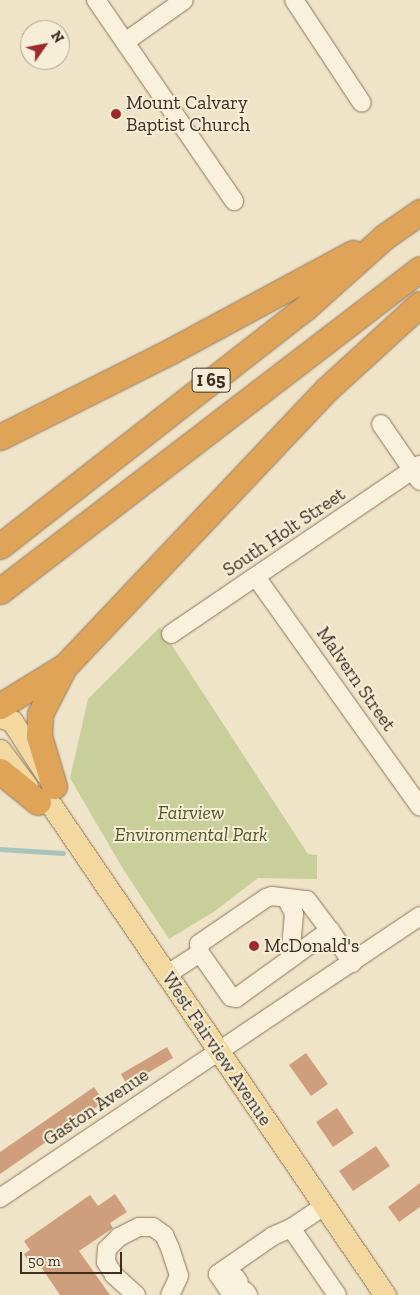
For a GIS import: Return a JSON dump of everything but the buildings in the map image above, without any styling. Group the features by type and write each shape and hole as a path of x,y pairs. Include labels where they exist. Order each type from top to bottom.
{"highway":[{"name":"I 65","path":"0,546 305,308 384,237 420,212"},
{"path":"0,437 171,352 384,237"},
{"name":"I 65","path":"0,590 420,269"},
{"path":"0,706 65,666 320,396 420,304"},
{"path":"47,797 39,736 40,714 65,666"},
{"path":"0,771 47,797"}],"main road":[{"name":"West Fairview Avenue","path":"0,717 12,721 47,797 218,1052 385,1295"},
{"name":"West Fairview Avenue","path":"0,750 47,797"}],"street":[{"path":"96,0 234,201"},
{"path":"125,42 184,0"},
{"path":"294,0 362,103"},
{"path":"380,424 418,472"},
{"name":"South Holt Street","path":"171,634 418,472"},
{"name":"Malvern Street","path":"256,577 420,807"},
{"path":"330,930 236,998 231,997 200,953 199,944 266,898 286,898 311,902 330,930 352,963"},
{"path":"286,898 294,914 290,959"},
{"name":"Gaston Avenue","path":"0,1198 420,916"},
{"path":"166,975 200,953"},
{"path":"241,1291 218,1274 272,1236 291,1228 324,1206"},
{"path":"136,1295 114,1275 106,1262 107,1249 119,1237 146,1227 153,1227 164,1235 179,1276 170,1295"},
{"path":"291,1228 337,1295"}],"green space":[{"name":"Fairview Environmental Park","path":"160,627 308,854 317,855 317,879 258,878 215,911 169,939 123,869 70,778 88,699"}],"waterway":[{"path":"0,849 63,853"}],"place":[{"name":"Mount Calvary Baptist Church","path":"116,114"},
{"name":"McDonald's","path":"254,946"}]}
